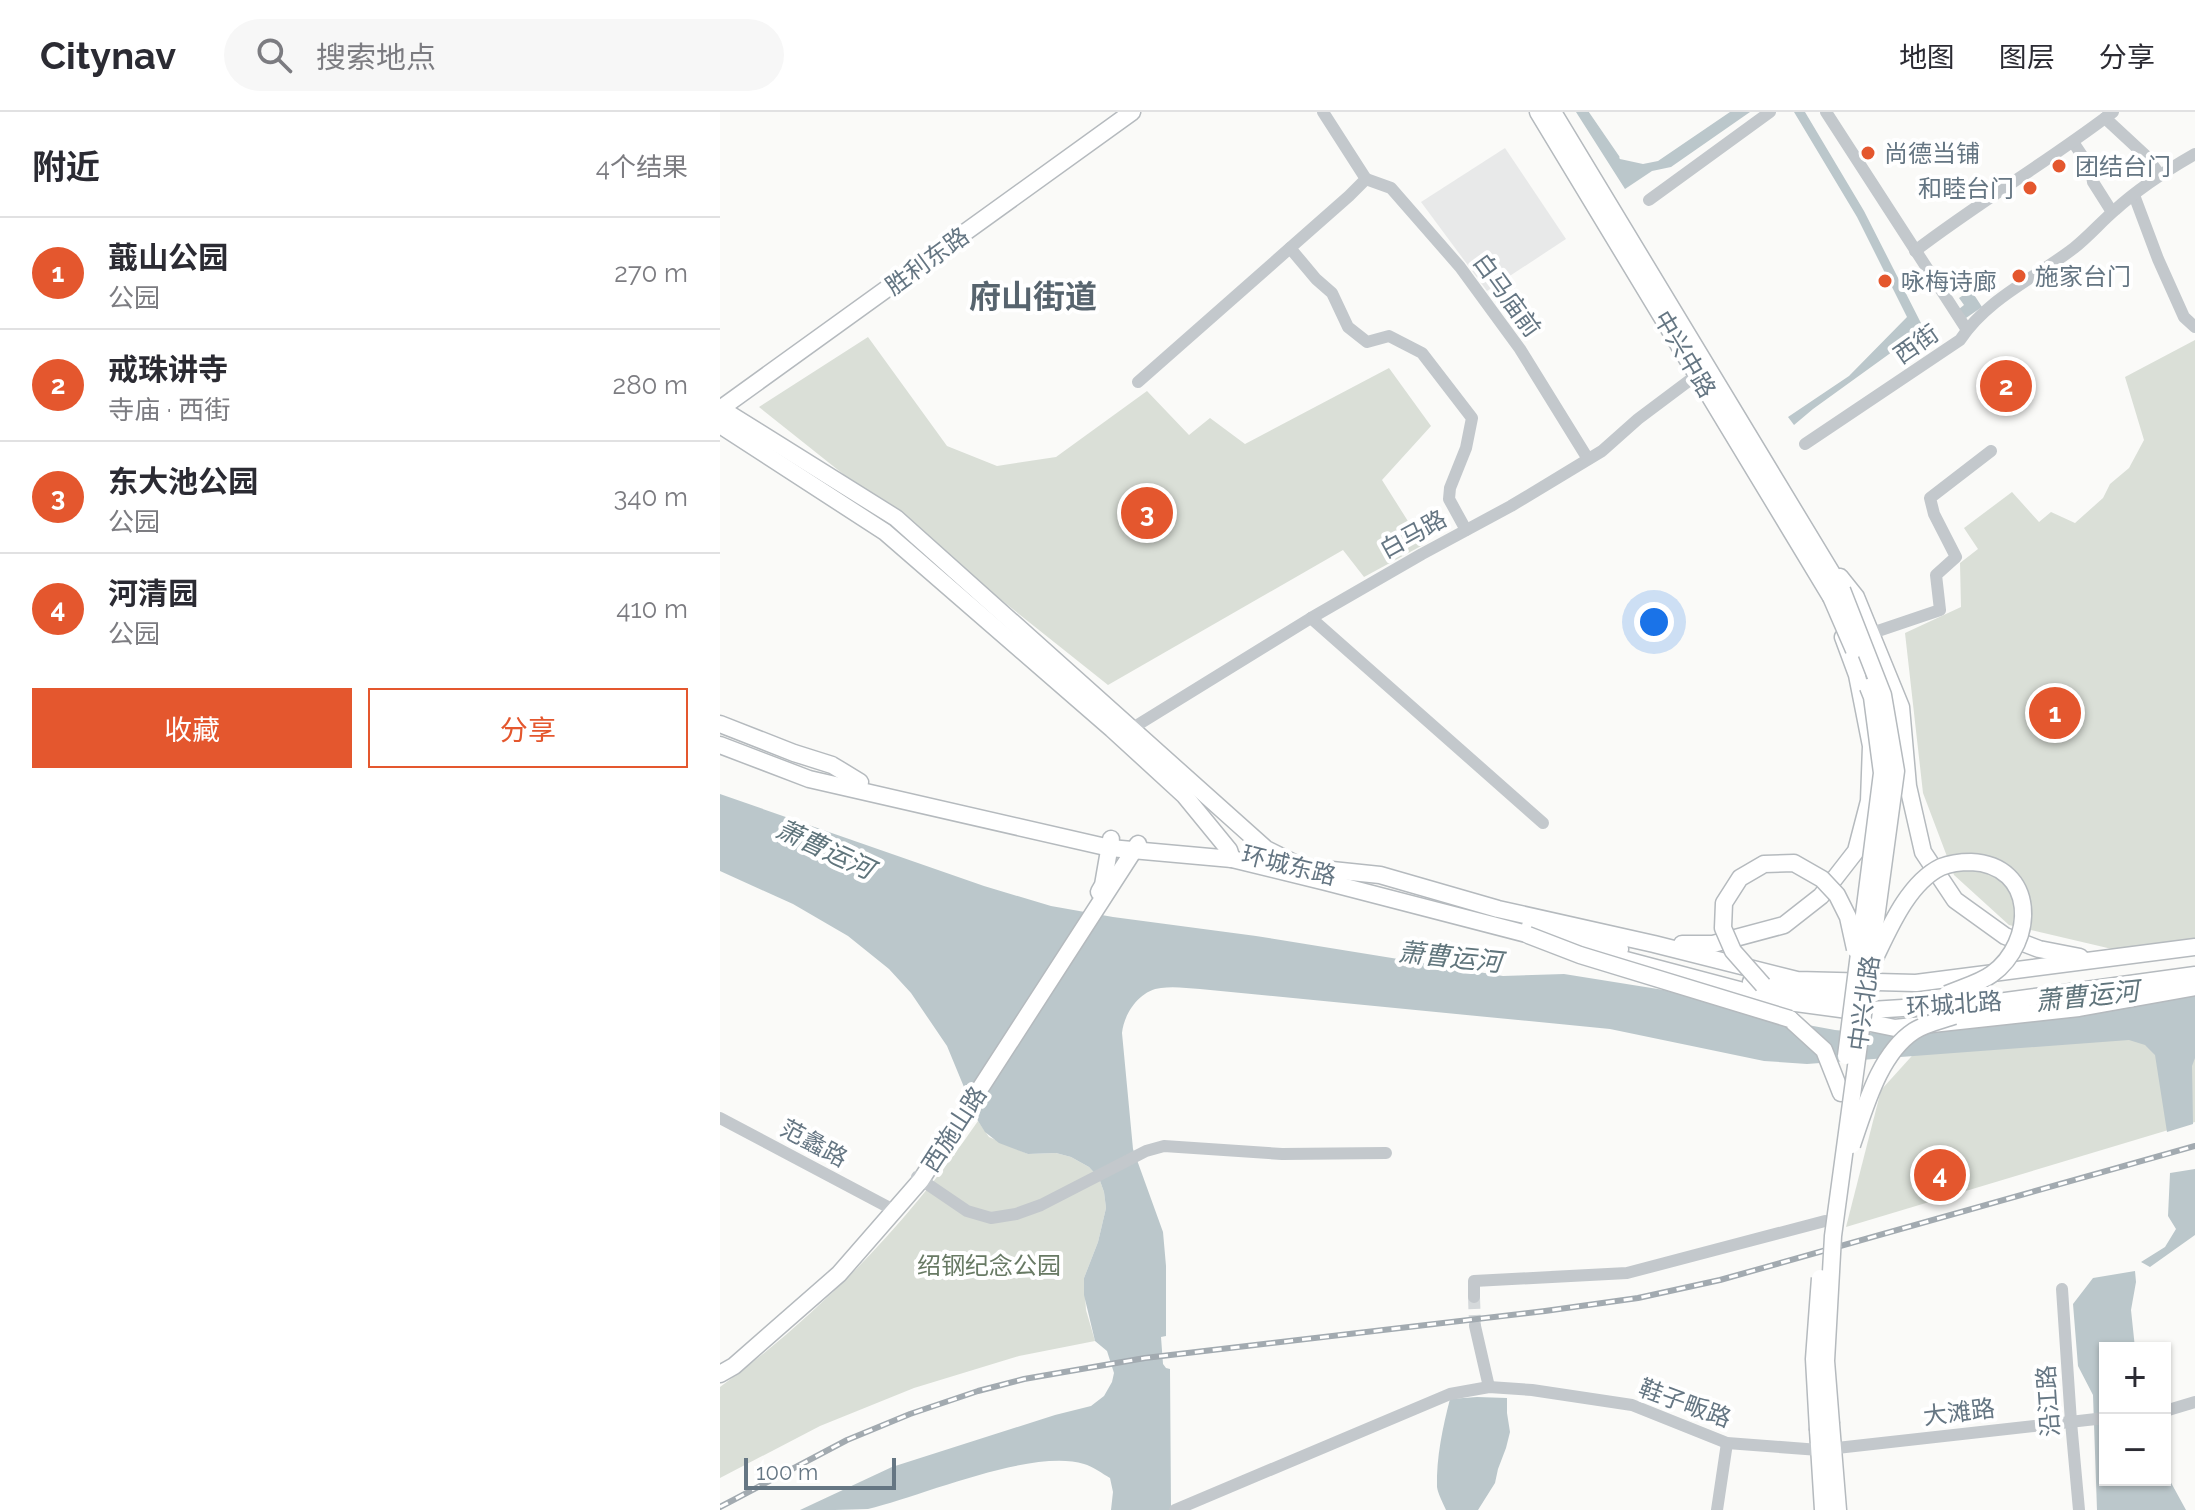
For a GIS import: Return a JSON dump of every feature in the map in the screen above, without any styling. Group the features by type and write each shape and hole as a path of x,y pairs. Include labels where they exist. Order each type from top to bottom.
{"main road":[{"name":"胜利东路","path":"720,396 952,235 1118,112"},
{"name":"胜利东路","path":"720,409 1132,112"},
{"name":"中兴中路","path":"1538,112 1821,554 1837,593"},
{"name":"中兴中路","path":"1553,112 1821,579 1837,593"},
{"path":"720,409 896,518 1266,849 1336,896 1545,946 1621,973 1895,1028 2079,1008 2195,987"},
{"path":"720,425 885,532 1184,795 1230,855"},
{"path":"1821,554 1856,597 1901,707 1908,786 1923,852 1955,900 2005,936 2039,949 2097,960"},
{"path":"1654,944 1713,944 1784,925 1821,896 1856,851 1869,801 1871,746 1857,675 1821,579"},
{"name":"中兴北路","path":"1824,1427 1814,1359 1825,1221 1841,1093 1896,771 1883,695 1837,593"},
{"path":"720,724 832,765 859,787"},
{"name":"环城东路","path":"720,735 859,787"},
{"name":"环城东路","path":"720,745 809,779 859,787 1111,844 1230,855 1299,869 1528,935 1781,1001 1857,1005"},
{"path":"720,757 814,791 837,794 859,787"},
{"name":"西施山路","path":"1106,887 1111,844"},
{"name":"西施山路","path":"720,1374 734,1366 839,1274 921,1173 1106,887 1137,846"},
{"path":"1863,967 1916,888 1940,867 1959,862 1983,863 2004,872 2015,884 2023,902 2024,918 2018,943 2007,961 1990,976 1947,994"},
{"path":"1763,985 1733,951 1723,928 1724,903 1740,878 1764,864 1794,863 1822,879 1837,895 1848,917 1863,967"},
{"path":"1299,869 1380,875 1498,909 1797,980 1916,983 2195,947"},
{"name":"环城东路","path":"1365,888 1857,1005"},
{"path":"1528,935 1580,955 1790,1019 1824,1050 1841,1093"},
{"name":"中兴北路","path":"1824,1427 1833,1236 1863,967"},
{"path":"1840,1181 1870,1091 1894,1050 1914,1031 1954,1016 2125,991 2195,975"},
{"name":"环城北路","path":"1857,1005 1998,996 2195,975"},
{"name":"环城北路","path":"1857,1005 1947,994 1998,996"},
{"name":"西施山路","path":"720,1366 731,1360 835,1270 921,1173"},
{"path":"1824,1427 1838,1510"},
{"path":"1823,1510 1826,1450"}],"street":[{"path":"1138,382 1366,179 1323,112"},
{"path":"1649,200 1770,112"},
{"path":"1826,112 1967,330"},
{"path":"1915,251 1963,214 2019,179 2109,115 2160,175"},
{"path":"2073,142 2091,169 2093,182 2112,212"},
{"name":"西街","path":"1805,444 1960,340 1996,301 2074,248 2112,212 2160,175 2195,154"},
{"name":"白马庙前","path":"1366,179 1391,188 1460,267 1520,349 1588,459"},
{"path":"2134,195 2184,317 2195,327"},
{"path":"1290,248 1332,293 1348,327 1367,342 1389,336 1422,353 1472,418 1466,448 1450,488 1449,499 1466,530"},
{"name":"白马路","path":"1131,729 1311,618 1511,506 1602,451 1638,419 1703,371"},
{"path":"1872,633 1940,610 1936,575 1956,557 1934,514 1930,498 1991,451"},
{"path":"1311,618 1543,823"},
{"name":"范蠡路","path":"720,1118 888,1207"},
{"path":"921,1173 967,1211 991,1218 1016,1214 1041,1205 1146,1151 1164,1146 1282,1154 1386,1153"},
{"path":"1474,1297 1474,1281 1627,1273 1825,1221"},
{"name":"沿江路","path":"2062,1289 2079,1510"},
{"path":"1475,1326 1489,1387"},
{"name":"鞋子畈路","path":"1175,1510 1450,1394 1489,1387 1632,1405 1727,1443 1826,1450"},
{"path":"2171,1410 2195,1402"},
{"name":"大滩路","path":"1826,1450 2099,1419"},
{"path":"1717,1510 1727,1443"}],"shaded area":[{"path":"1505,148 1566,239 1487,291 1421,202"}],"green space":[{"path":"868,337 947,446 997,466 1056,457 1147,391 1189,435 1210,418 1245,444 1389,368 1431,426 1382,480 1423,545 1364,577 1343,550 1108,685 759,407"},
{"path":"2195,340 2195,940 2129,953 2009,925 1954,875 1923,793 1905,633 1961,607 1960,563 1978,549 1964,528 2012,492 2039,522 2051,512 2075,523 2103,498 2110,484 2129,468 2144,440 2125,377"},
{"path":"2195,1021 2195,1122 1846,1227 1881,1090 1920,1047"},
{"name":"绍钢纪念公园","path":"978,1121 989,1137 1028,1154 1056,1153 1071,1157 1089,1167 1099,1178 1106,1208 1098,1242 1084,1278 1086,1310 1095,1341 1019,1356 914,1388 820,1426 720,1478 720,1387 793,1329 860,1265 922,1196"}],"water":[{"path":"1576,112 1587,112 1620,159 1643,164 1658,161 1730,112 1750,112 1671,167 1652,171 1625,189"},
{"path":"1794,112 1805,112 1864,211 1923,327 1794,425 1788,417 1849,376 1907,317 1857,217"},
{"path":"1971,290 1982,307 1966,318 1959,309 1964,305 1959,298"},
{"name":"萧曹运河","path":"720,794 984,886 1051,906 1503,976 1564,974 1664,990 1764,1017 1835,1030 1867,1033 2077,1012 2195,996 2193,1124 2167,1132 2155,1055 2145,1045 2129,1040 1807,1064 1764,1061 1610,1029 1190,988 1153,990 1134,1004 1122,1033 1133,1149 1163,1232 1166,1336 1161,1337 1163,1364 1170,1369 1171,1510 1111,1510 1113,1492 1110,1478 1087,1465 1062,1461 1007,1468 868,1509 800,1510 892,1467 1091,1406 1104,1396 1114,1373 1107,1351 1095,1341 1084,1295 1084,1278 1098,1242 1106,1208 1099,1178 1089,1167 1056,1153 1028,1154 999,1143 985,1132 947,1046 911,993 889,969 848,936 793,904 720,871"},
{"path":"2195,1169 2195,1235 2150,1267 2141,1262 2165,1247 2176,1229 2168,1216 2170,1173"},
{"path":"2135,1271 2136,1282 2131,1310 2134,1342 2099,1342 2099,1486 2171,1486 2171,1483 2186,1510 2097,1510 2093,1395 2078,1366 2073,1304 2093,1278"},
{"path":"1507,1398 1510,1432 1506,1448 1495,1483 1478,1510 1446,1510 1438,1490 1437,1476 1440,1442 1450,1399"}],"waterway":[{"path":"1587,112 1618,157"}],"tunnel":[{"path":"1474,1297 1475,1326"}],"railway":[{"path":"720,1507 847,1440 910,1414 1024,1379 1145,1358 1638,1298 1720,1280 2195,1146"}],"place":[{"name":"尚德当铺","path":"1868,153"},
{"name":"团结台门","path":"2059,166"},
{"name":"和睦台门","path":"2030,188"},
{"name":"施家台门","path":"2019,276"},
{"name":"咏梅诗廊","path":"1885,281"},
{"name":"戒珠讲寺","path":"2006,386"},
{"name":"东大池公园","path":"1147,513"},
{"name":"蕺山公园","path":"2055,713"},
{"name":"河清园","path":"1940,1175"}],"district":[{"name":"府山街道","path":"1033,296"}]}
